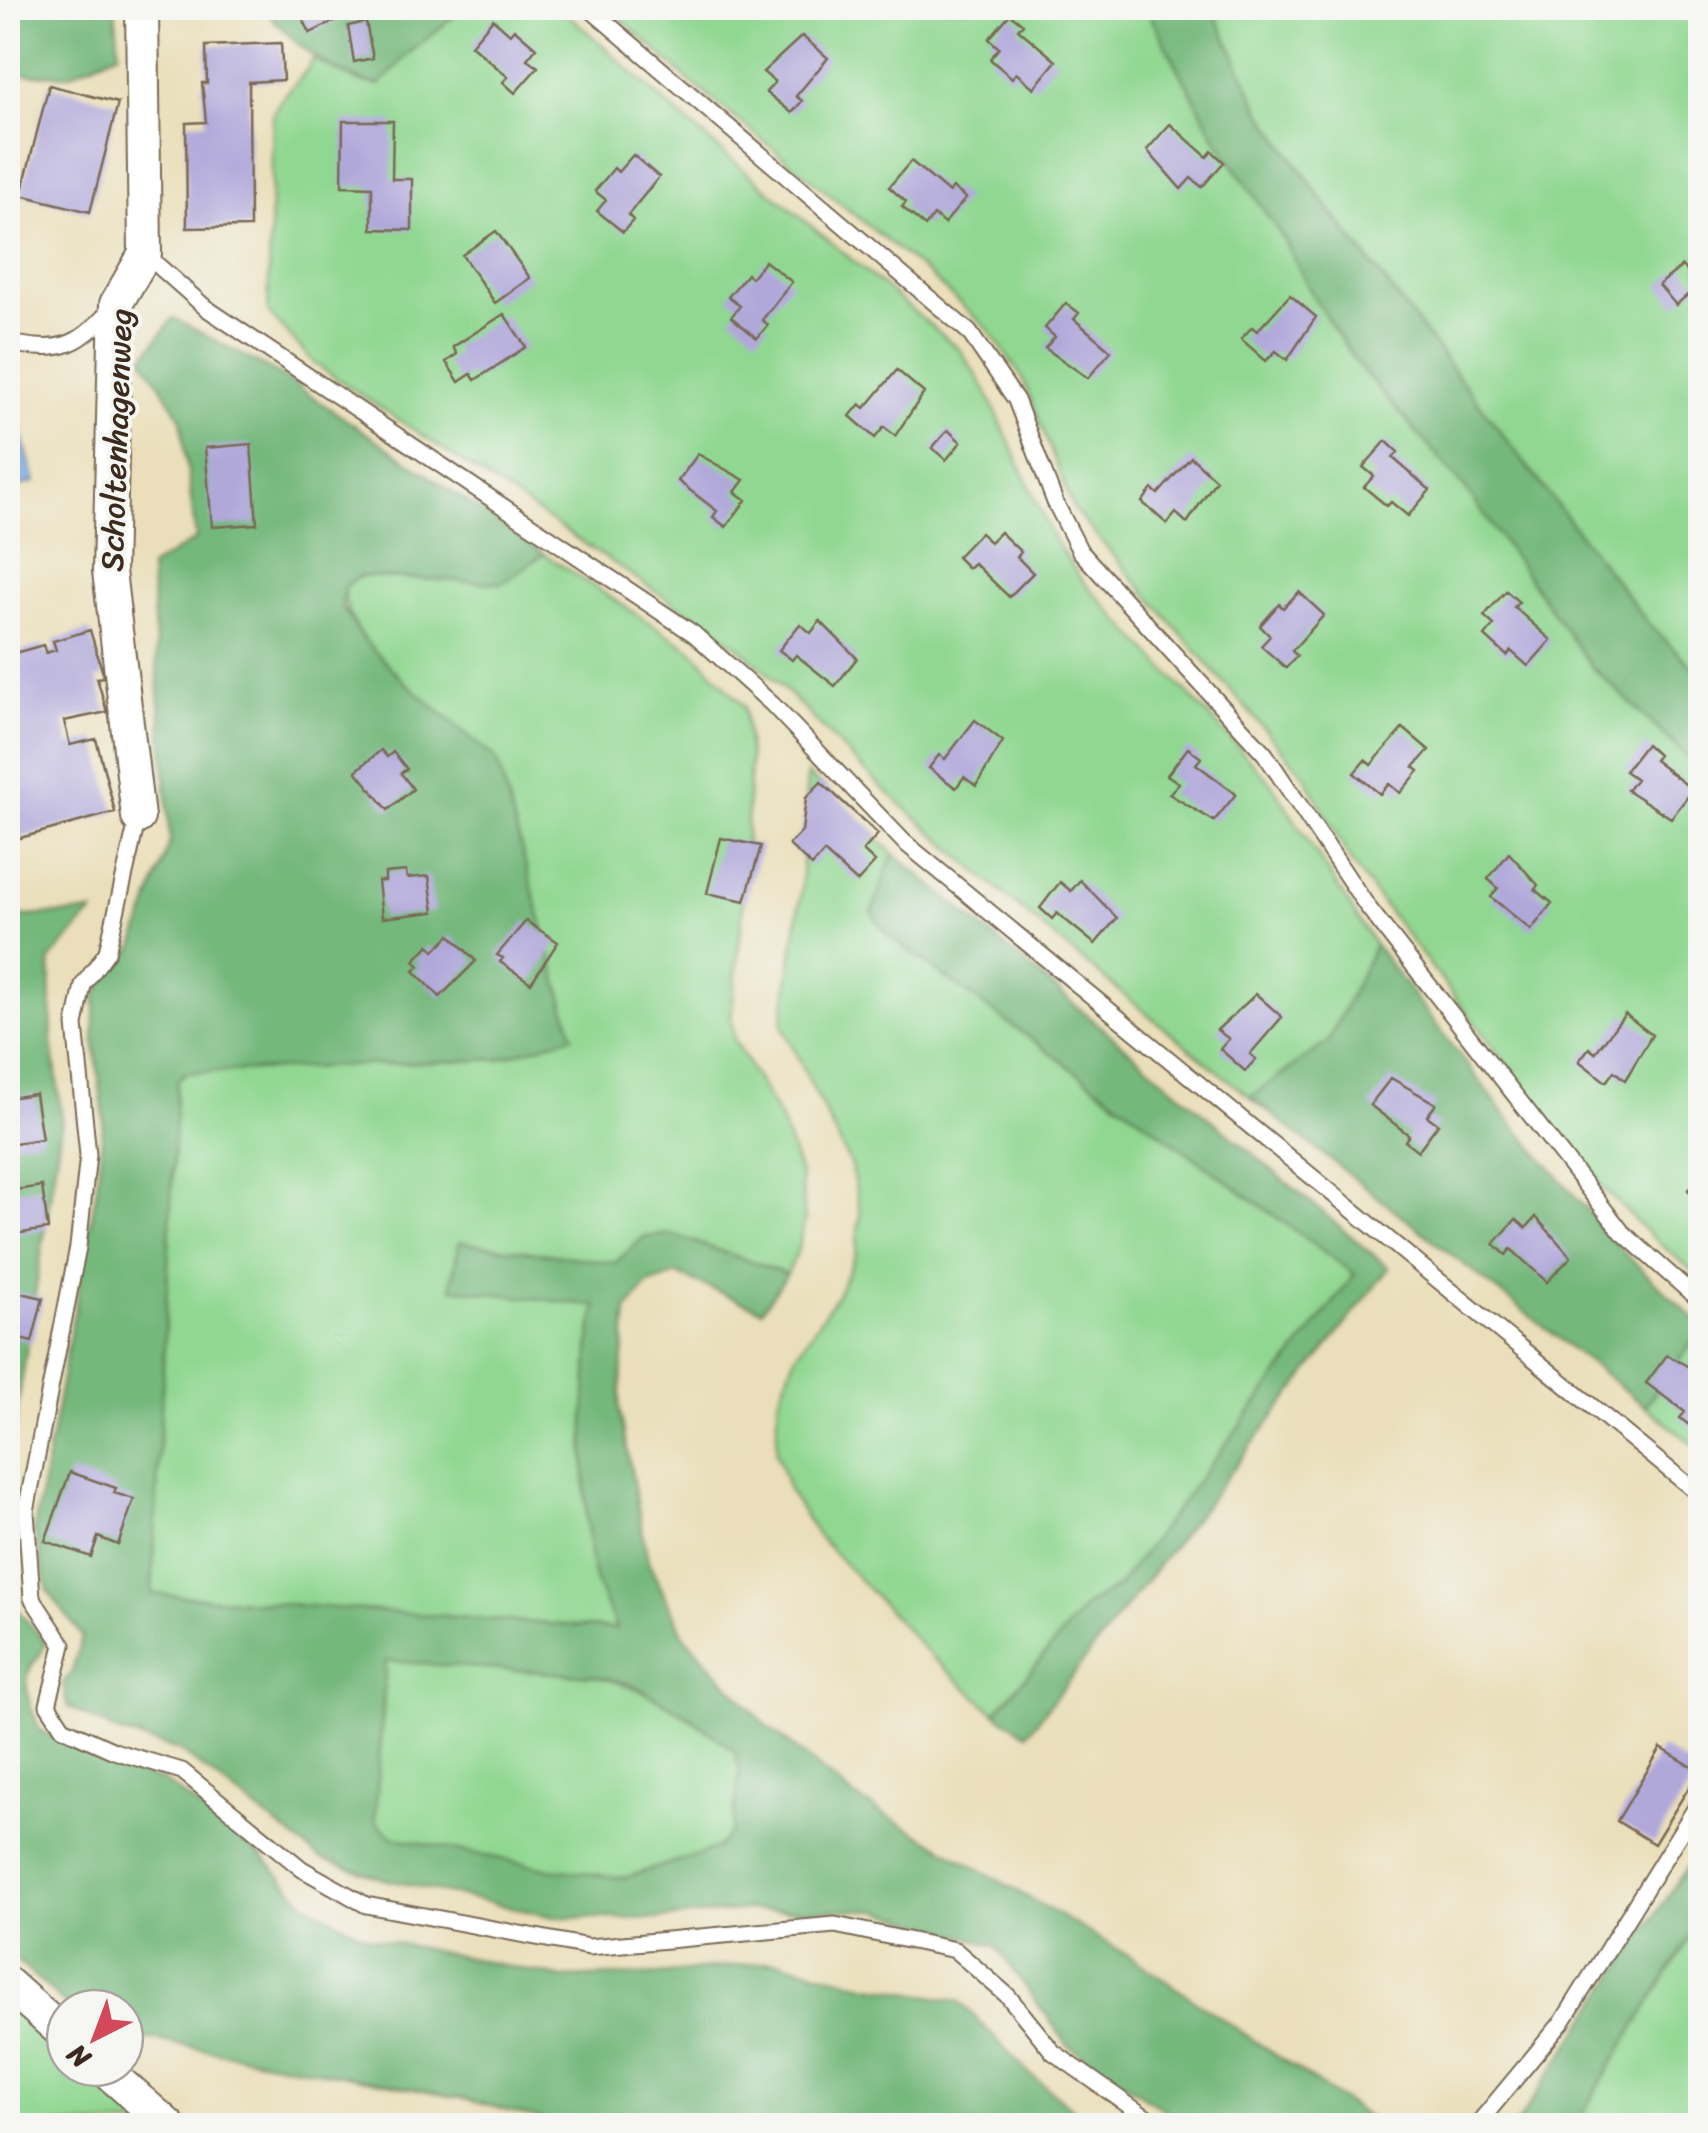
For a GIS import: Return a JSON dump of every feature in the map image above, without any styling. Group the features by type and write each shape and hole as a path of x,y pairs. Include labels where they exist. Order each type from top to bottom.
{"street":[{"path":"142,8 145,254"},
{"name":"Scholtenhagenweg","path":"138,817 109,571 116,304 145,254"},
{"path":"8,1984 45,2017"},
{"path":"126,2088 169,2126"}],"lane":[{"path":"590,8 969,332 1016,400 1055,502 1080,551 1265,754 1367,906 1622,1232 1700,1301"},
{"path":"145,254 206,308 694,634 772,704 904,842 1700,1495"},
{"path":"8,343 49,351 86,337 116,304"},
{"path":"138,817 107,952 82,985 75,1024 88,1155 78,1247 26,1511 32,1598 63,1645 48,1705 64,1728 114,1752 182,1771 302,1869 366,1905 589,1947 835,1926 956,1950 1008,1996 1053,2052 1158,2126"},
{"path":"1476,2126 1563,2021 1700,1801"}],"green space":[{"path":"8,8 115,8 119,52 69,75 8,74"},
{"path":"264,8 464,8 408,54 380,85 345,74 315,57"},
{"path":"464,8 561,8 689,124 960,350 985,388 1053,538 1081,579 1271,783 1375,945 1328,1042 1250,1097 1063,945 927,827 735,644 315,364 268,312 273,114 277,106 313,59 357,81 379,85 408,54"},
{"path":"609,8 1146,8 1219,144 1285,241 1313,296 1356,363 1463,485 1590,665 1700,769 1700,1277 1598,1183 1352,864 1305,776 1074,510 1023,379 989,330 929,275 687,79"},
{"path":"1146,8 1212,8 1260,110 1315,191 1651,627 1700,674 1700,769 1590,665 1463,485 1356,363 1313,296 1285,241 1219,144"},
{"path":"1212,8 1700,8 1700,674 1651,627 1316,191 1260,110"},
{"path":"173,318 282,376 544,554 502,583 360,576 344,587 342,606 363,639 406,683 497,760 573,1036 499,1059 185,1073 177,1081 152,1594 616,1629 595,1578 587,1522 586,1401 597,1306 451,1288 459,1242 615,1263 644,1237 671,1234 787,1274 762,1310 677,1274 648,1284 627,1310 619,1407 648,1561 685,1637 764,1723 853,1796 1126,1954 1379,2125 1187,2125 1068,2045 996,1946 878,1910 745,1910 660,1919 554,1917 384,1879 320,1858 179,1750 120,1733 67,1706 63,1682 72,1672 82,1636 48,1591 34,1530 96,1193 104,1119 94,1037 96,995 109,972 133,949 170,842 150,567 196,539 181,418 143,358","holes":["386,1661 595,1676 628,1683 689,1716 735,1751 740,1772 732,1831 716,1849 624,1878 550,1869 392,1837 375,1821"]},
{"path":"544,554 693,651 744,706 750,761 742,917 731,1019 735,1041 782,1122 800,1174 805,1219 797,1253 787,1274 671,1234 644,1237 616,1263 459,1243 451,1288 597,1306 586,1400 587,1521 595,1578 617,1629 152,1594 177,1081 184,1073 499,1059 497,760 429,705 380,658 348,610 344,587 360,576 502,583"},
{"path":"807,774 893,853 872,913 889,936 1355,1274 1118,1587 1087,1605 995,1713 934,1659 818,1536 790,1493 776,1452 779,1399 796,1355 837,1295 856,1254 860,1213 851,1166 782,1025 801,892"},
{"path":"893,853 1389,1268 1027,1734 995,1713 1087,1605 1118,1586 1355,1274 889,936 872,913"},
{"path":"93,912 50,960 52,1041 62,1119 8,1469 8,917"},
{"path":"1375,945 1507,1117 1625,1254 1700,1324 1700,1331 1645,1406 1250,1097 1328,1042"},
{"path":"1700,1331 1700,1450 1645,1406"},
{"path":"8,1570 17,1609 45,1642 27,1679 30,1706 41,1731 108,1766 164,1781 264,1858 305,1903 367,1937 564,1978 659,1974 777,1961 865,1985 959,2001 1031,2075 1093,2125 562,2125 460,2098 145,2038 145,1988 47,1988 8,1953"},
{"path":"386,1660 594,1676 651,1696 735,1751 740,1772 732,1831 716,1849 624,1878 550,1869 392,1837 375,1822"},
{"path":"1700,1848 1700,1920 1575,2125 1516,2125"},
{"path":"1700,1920 1700,2125 1575,2125"},
{"path":"8,2002 45,2034 45,2088 106,2088 148,2125 8,2125"}],"water":[{"path":"20,427 35,482 8,489 8,430"}],"building":[{"path":"341,8 345,16 310,33 299,10"},
{"path":"1010,14 1023,24 1018,29 1056,61 1034,88 1016,73 1012,78 990,59 999,48 989,39"},
{"path":"493,19 510,34 514,29 536,48 527,59 538,67 515,93 503,82 508,77 471,45"},
{"path":"366,22 373,58 354,62 348,26"},
{"path":"802,36 828,58 796,96 802,101 792,113 766,92 775,82 763,72"},
{"path":"281,43 283,80 249,82 250,227 187,228 186,123 206,122 202,83 207,83 206,46"},
{"path":"49,85 118,103 90,212 21,195"},
{"path":"343,121 393,121 392,179 412,179 412,230 372,229 372,187 342,186"},
{"path":"1170,124 1207,157 1212,151 1224,162 1202,187 1191,178 1181,189 1147,150"},
{"path":"633,155 659,177 628,215 633,220 623,232 597,211 606,200 595,191 614,168 618,172"},
{"path":"911,161 949,193 953,188 966,198 944,224 934,215 925,226 902,207 906,202 889,187"},
{"path":"496,231 530,278 495,303 462,255"},
{"path":"765,261 792,282 762,320 768,325 757,338 731,317 740,306 728,297 747,274 751,278"},
{"path":"1682,266 1699,285 1676,305 1659,285"},
{"path":"1290,295 1316,317 1287,360 1276,351 1266,361 1241,339 1252,327 1257,331"},
{"path":"1066,303 1079,313 1074,319 1111,351 1088,378 1045,348 1055,337 1045,328"},
{"path":"504,314 526,347 475,380 471,374 459,382 446,362 457,354 453,347"},
{"path":"897,370 924,393 895,436 884,427 875,438 850,416 860,404 865,408"},
{"path":"948,430 961,442 946,460 932,448"},
{"path":"1386,441 1398,452 1393,458 1430,490 1408,516 1391,502 1387,506 1364,487 1374,476 1363,467"},
{"path":"251,444 257,524 212,527 205,448"},
{"path":"698,454 744,480 735,492 746,500 726,527 713,517 717,511 678,481"},
{"path":"1191,457 1216,480 1187,523 1176,513 1167,524 1142,502 1152,489 1158,494"},
{"path":"1000,532 1021,552 1017,557 1033,573 1009,597 974,563 968,568 957,557 980,533 990,542"},
{"path":"1506,591 1519,602 1514,607 1551,640 1528,666 1511,651 1507,656 1485,636 1494,625 1484,616"},
{"path":"1299,592 1324,615 1292,651 1297,656 1286,668 1261,646 1270,636 1260,626 1279,604 1283,608"},
{"path":"820,621 857,658 835,686 796,655 792,660 779,650 800,624 811,633"},
{"path":"90,630 104,677 97,678 107,712 64,721 70,745 96,739 115,812 9,841 8,655 43,645 46,653 56,650 53,641"},
{"path":"975,720 1003,741 976,786 964,777 956,788 929,768 939,755 945,759"},
{"path":"1403,728 1429,750 1414,767 1419,771 1400,793 1389,784 1380,794 1354,773 1365,760 1371,765"},
{"path":"1646,744 1658,755 1654,760 1693,790 1671,818 1627,790 1636,779 1625,771"},
{"path":"1188,748 1201,758 1196,764 1236,794 1214,821 1169,794 1179,783 1167,775"},
{"path":"381,750 387,757 393,752 407,769 401,773 413,789 388,810 356,771"},
{"path":"821,782 878,834 863,851 875,862 857,882 824,852 812,866 789,845 802,831 806,798"},
{"path":"721,838 761,846 745,901 707,893"},
{"path":"1509,853 1538,885 1535,889 1552,903 1531,930 1491,897 1498,888 1488,879"},
{"path":"406,871 407,878 429,876 434,912 382,918 378,881 385,881 385,873"},
{"path":"1080,880 1117,918 1095,944 1057,913 1052,919 1040,908 1060,882 1071,891"},
{"path":"526,921 558,942 531,983 500,962 503,958 497,955"},
{"path":"450,935 476,961 440,997 414,971 419,966 414,961 429,945 434,951"},
{"path":"1256,994 1282,1017 1250,1054 1256,1059 1245,1071 1220,1049 1229,1039 1217,1030"},
{"path":"1625,1014 1652,1035 1625,1080 1614,1071 1606,1082 1579,1061 1589,1048 1595,1053"},
{"path":"1391,1078 1436,1104 1427,1116 1438,1124 1418,1151 1405,1141 1409,1135 1370,1105"},
{"path":"35,1094 42,1139 8,1144 8,1098"},
{"path":"1700,1175 1700,1219 1690,1210 1698,1200 1688,1190"},
{"path":"42,1186 48,1229 8,1235 8,1191"},
{"path":"1536,1217 1571,1257 1547,1282 1511,1249 1506,1255 1494,1244 1516,1219 1526,1228"},
{"path":"8,1290 43,1298 32,1342 8,1336"},
{"path":"1667,1355 1700,1373 1700,1419 1693,1428 1680,1418 1685,1412 1646,1383"},
{"path":"70,1472 116,1488 114,1493 134,1499 118,1545 98,1537 91,1557 45,1541"},
{"path":"1661,1748 1699,1771 1654,1844 1617,1821"}]}
